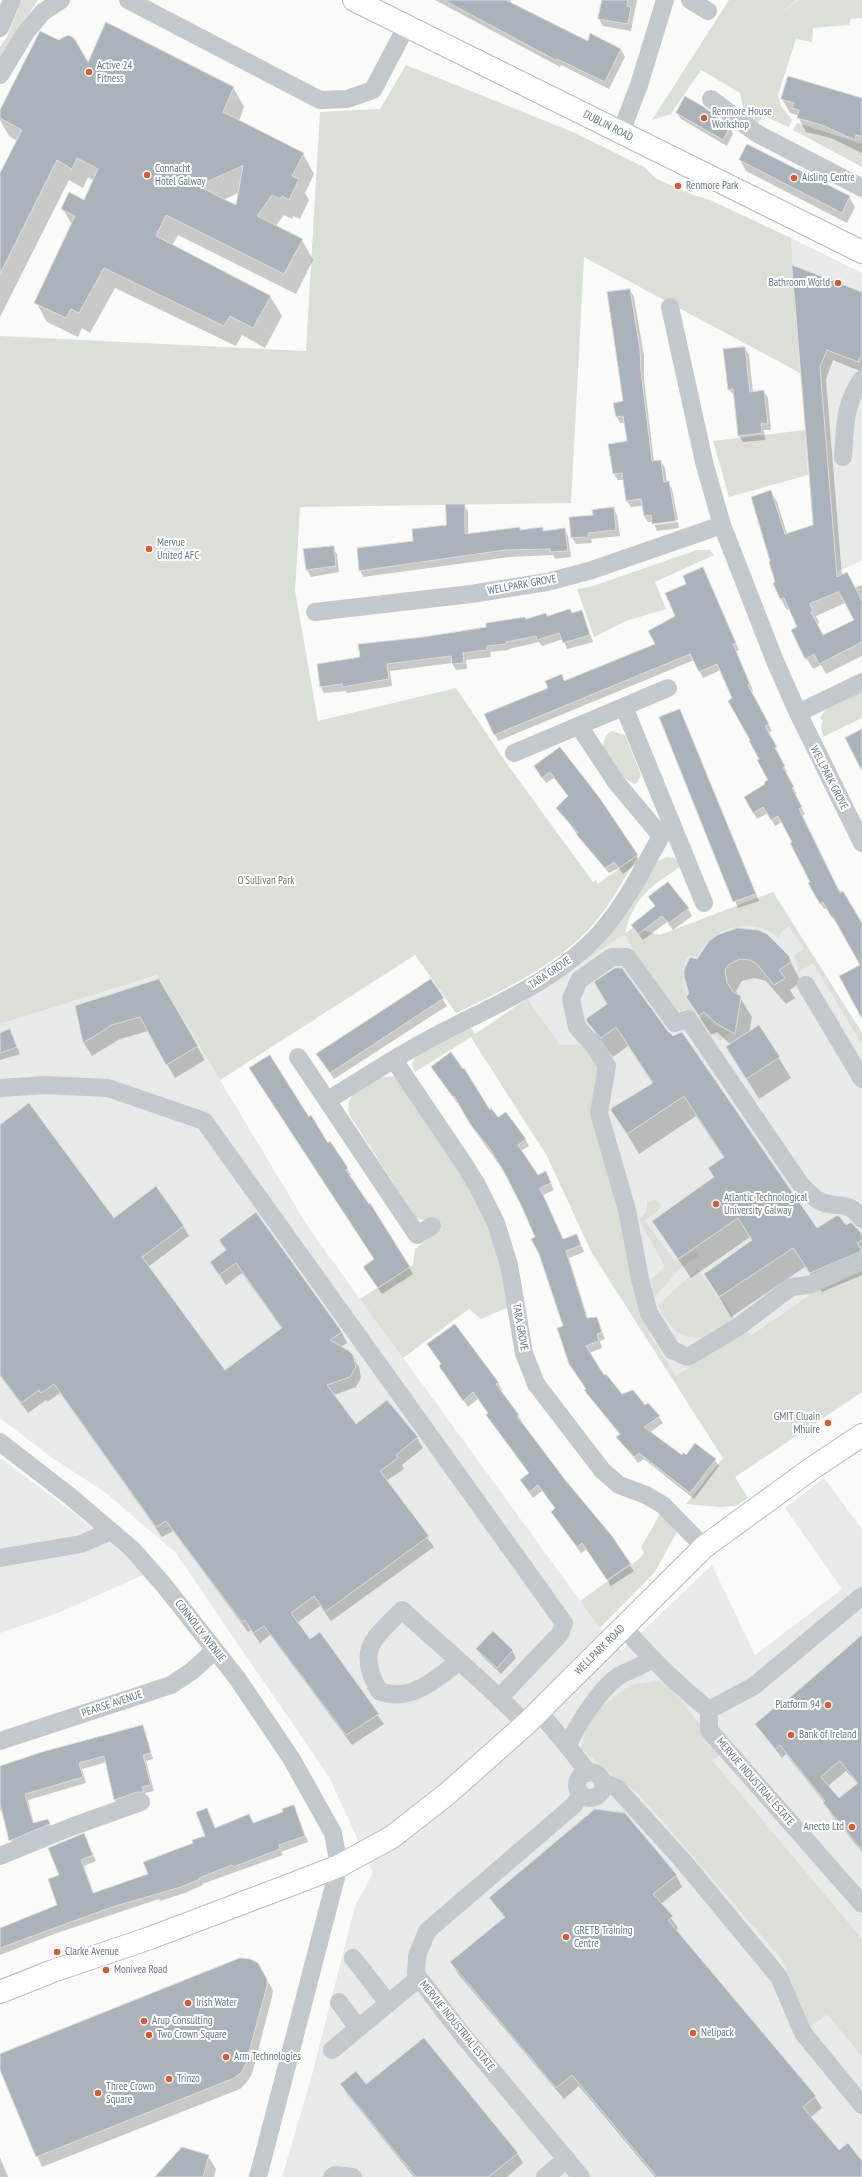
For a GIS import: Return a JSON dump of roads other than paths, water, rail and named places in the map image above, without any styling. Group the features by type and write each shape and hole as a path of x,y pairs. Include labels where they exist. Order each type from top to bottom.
{"main road":[{"name":"DUBLIN ROAD","path":"354,0 862,252"},
{"name":"WELLPARK ROAD","path":"339,1866 392,1837 416,1821 533,1718 704,1547 811,1469 862,1435"},
{"path":"0,1992 53,1971 150,1938 339,1866"}],"street":[{"path":"0,28 12,0"},
{"path":"0,75 26,32 43,12 62,0"},
{"path":"128,0 320,100 347,99 373,90 406,27"},
{"path":"621,132 639,85 665,0"},
{"path":"690,0 708,11"},
{"path":"711,99 756,133 862,188"},
{"name":"WELLPARK GROVE","path":"670,307 704,460 722,525 775,661 798,713 862,842"},
{"path":"843,457 845,421 852,392 862,379"},
{"name":"WELLPARK GROVE","path":"315,612 471,594 547,582 589,571 722,525"},
{"path":"798,713 862,682"},
{"path":"514,753 668,688"},
{"path":"624,707 668,833 704,903"},
{"path":"580,726 616,782 668,833"},
{"name":"TARA GROVE","path":"328,1100 427,1040 536,984 589,945 612,918 668,833"},
{"path":"862,1219 855,1210 845,1205 818,1201 801,1185 688,1019 675,1023 627,957 612,957 579,980 571,999 577,1028 595,1047 607,1066 599,1113 627,1210 640,1279 649,1313 672,1350 688,1357 738,1326 791,1287 809,1286 862,1261"},
{"path":"806,985 862,1078"},
{"path":"298,1056 417,1236 432,1226"},
{"name":"TARA GROVE","path":"394,1060 478,1186 496,1223 509,1265 524,1352 536,1384 602,1470 619,1485 646,1495 667,1508 704,1547"},
{"path":"0,1088 45,1085 108,1088 204,1121 564,1623 560,1634 500,1697"},
{"name":"CONNOLLY AVENUE","path":"0,1442 71,1497 132,1549 163,1584 215,1650 291,1758 333,1833 339,1866"},
{"path":"0,1558 81,1544 111,1531"},
{"path":"623,1627 652,1659 688,1694 709,1710 754,1686 862,1596"},
{"path":"458,1662 429,1684 406,1694 390,1695 379,1691 367,1663 370,1646 382,1630 397,1604 458,1662 500,1697 554,1731 568,1745 595,1778 616,1788 673,1850 779,1977 803,2033 862,2105"},
{"name":"PEARSE AVENUE","path":"0,1741 171,1685 192,1670 215,1650"},
{"path":"568,1745 574,1732 592,1704 620,1675 652,1659"},
{"name":"MERVUE INDUSTRIAL ESTATE","path":"709,1710 709,1730 862,1904"},
{"name":"MERVUE INDUSTRIAL ESTATE","path":"582,2177 461,2033 416,1973 417,1956 427,1931 574,1805 581,1794 588,1798 596,1796 602,1790 595,1778"},
{"path":"0,1856 72,1826 141,1802"},
{"path":"258,2177 339,1866"},
{"path":"353,1958 388,2003"},
{"path":"332,2050 419,1978"},
{"path":"339,2002 358,2028"},
{"path":"545,2177 567,2159"},
{"path":"332,2177 353,2177"}],"place":[{"name":"Active 24 Fitness","path":"89,72"},
{"name":"Renmore House Workshop","path":"704,118"},
{"name":"Connacht Hotel Galway","path":"147,175"},
{"name":"Aisling Centre","path":"794,178"},
{"name":"Renmore Park","path":"678,186"},
{"name":"Bathroom World","path":"838,283"},
{"name":"Mervue United AFC","path":"149,549"},
{"name":"Atlantic Technological University Galway","path":"716,1204"},
{"name":"GMIT Cluain Mhuire","path":"828,1423"},
{"name":"Platform 94","path":"828,1705"},
{"name":"Bank of Ireland","path":"791,1735"},
{"name":"Anecto Ltd","path":"852,1827"},
{"name":"GRETB Training Centre","path":"566,1937"},
{"name":"Clarke Avenue","path":"57,1952"},
{"name":"Monivea Road","path":"106,1970"},
{"name":"Irish Water","path":"188,2003"},
{"name":"Arup Consulting","path":"144,2021"},
{"name":"Nelipack","path":"693,2033"},
{"name":"Two Crown Square","path":"149,2035"},
{"name":"Arm Technologies","path":"226,2057"},
{"name":"Trinzo","path":"169,2079"},
{"name":"Three Crown Square","path":"98,2093"}],"park label":[{"name":"O'Sullivan Park","path":"266,881"}]}
